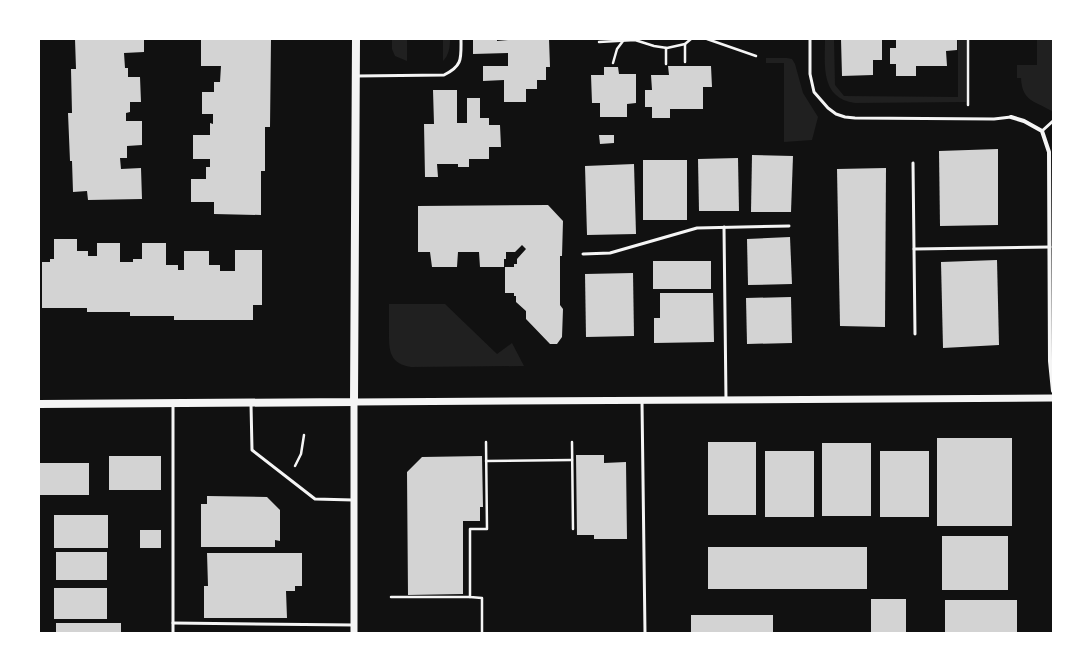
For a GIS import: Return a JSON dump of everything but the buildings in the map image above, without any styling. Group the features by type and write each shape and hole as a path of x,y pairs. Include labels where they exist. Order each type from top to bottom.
{"main road":[{"path":"39,404 354,402 356,39"}],"street":[{"path":"1011,117 1024,121 1042,131 1049,152 1050,361 1053,391"},
{"path":"354,633 354,402 1053,398"}],"lane":[{"path":"355,76 444,75 452,72 461,60 461,39"},
{"path":"810,39 810,74 814,92 828,108 836,114 845,117 873,118 994,119 1011,117"},
{"path":"1042,131 1053,121"},
{"path":"913,163 915,334"},
{"path":"583,254 610,253 696,228 789,226"},
{"path":"724,227 726,400"},
{"path":"914,249 1050,247"},
{"path":"642,400 645,633"},
{"path":"251,402 252,450 315,499 354,500"},
{"path":"173,403 173,633"},
{"path":"173,623 354,625"}],"path":[{"path":"641,42 644,39"},
{"path":"599,42 635,40 666,48 685,44 691,39"},
{"path":"707,39 756,56"},
{"path":"968,39 968,105"},
{"path":"613,63 617,49 623,41"},
{"path":"685,44 685,62"},
{"path":"666,48 666,64"},
{"path":"288,478 301,454 304,435"},
{"path":"470,598 470,529 487,529 486,442"},
{"path":"572,442 573,529"},
{"path":"486,461 572,460"},
{"path":"390,597 482,598 482,633"}],"shaded area":[{"path":"392,39 450,39 450,45 448,54 443,61 443,40 407,40 407,61 395,56 392,49"},
{"path":"825,39 834,39 835,85 844,96 958,97 958,39 966,39 966,102 855,103 844,100 836,95 830,87 827,79 825,69"},
{"path":"1037,39 1053,39 1053,112 1027,97 1022,86 1021,78 1017,78 1017,65 1037,65"},
{"path":"766,58 792,59 795,64 803,93 818,117 812,140 784,142 784,63 766,63"},
{"path":"389,304 445,304 497,354 512,343 524,366 411,367 403,365 391,354 389,336"}]}
